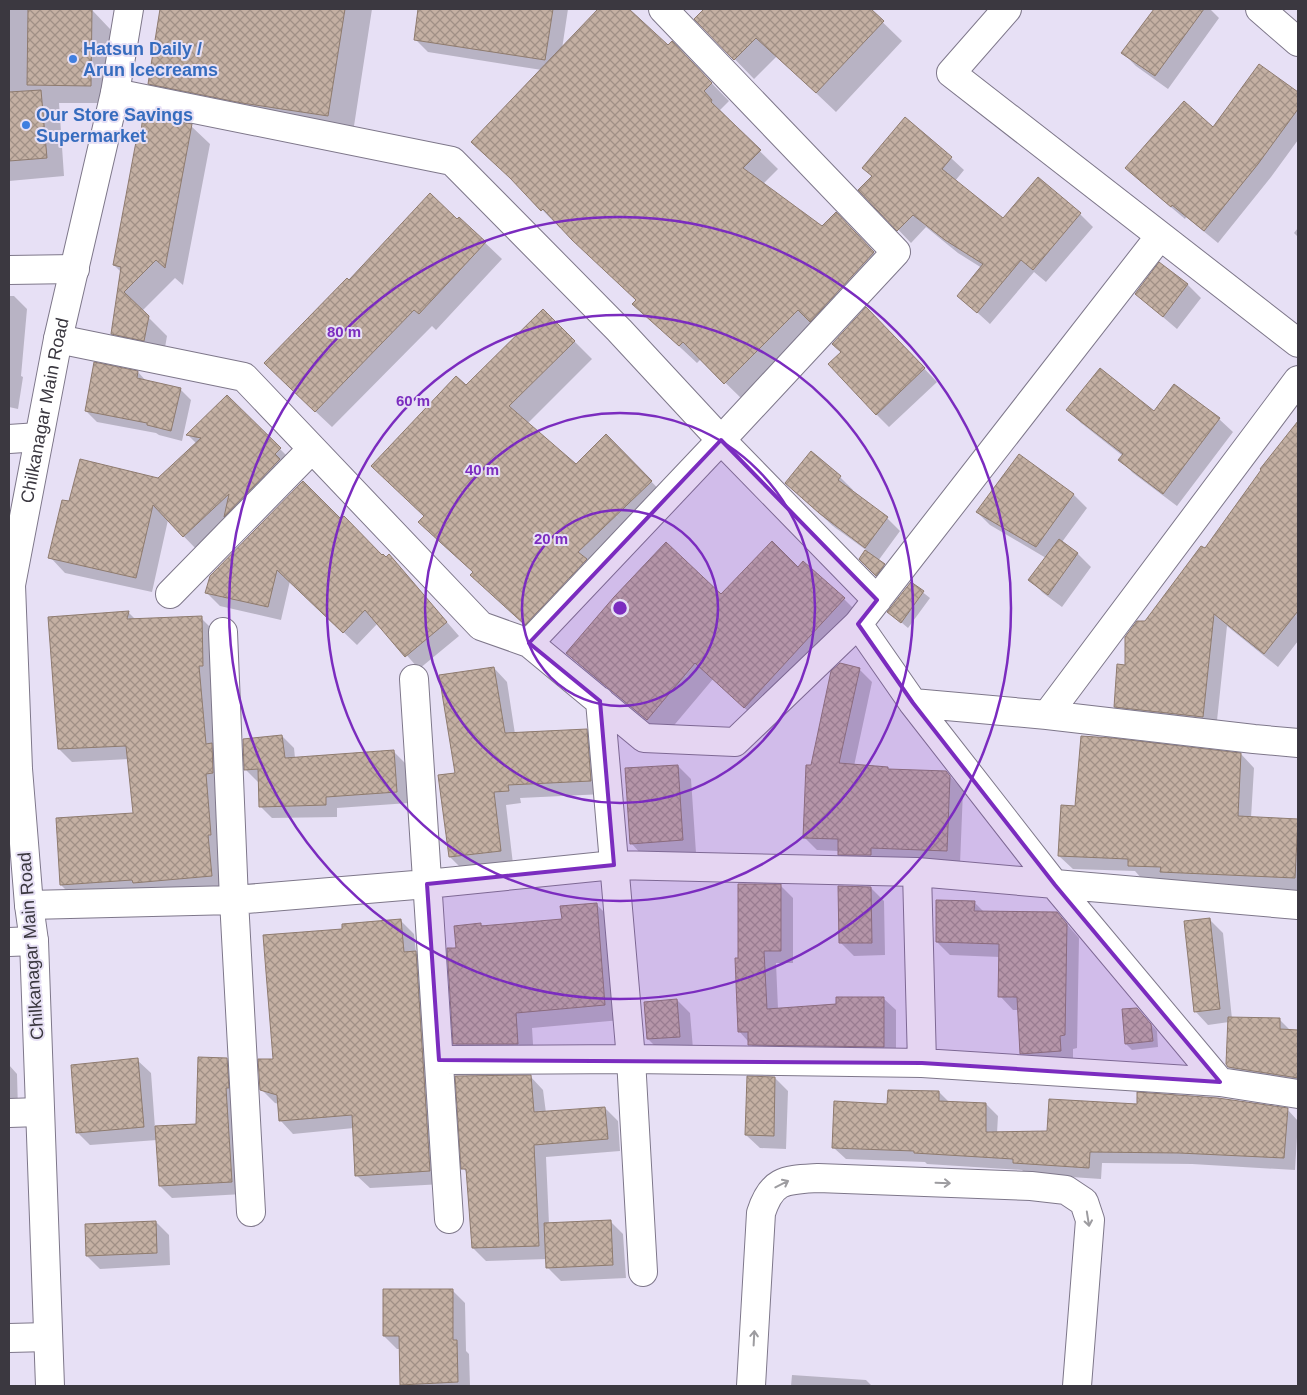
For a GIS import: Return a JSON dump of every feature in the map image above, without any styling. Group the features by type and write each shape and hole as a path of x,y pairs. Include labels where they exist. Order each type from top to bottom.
{"street":[{"name":"Chilkanagar Main Road","path":"50,1386 40,1112 22,941 29,906 13,770 10,586 58,338 115,93 129,9"},
{"path":"529,643 896,252 663,9"},
{"path":"1007,9 951,73 1298,343"},
{"path":"1260,9 1294,30"},
{"path":"115,93 452,161 619,330 721,440 877,600"},
{"path":"58,338 244,377 481,626 529,643 644,738 735,742 858,624 1160,236"},
{"path":"9,270 75,269"},
{"path":"1047,716 1298,380"},
{"path":"9,439 39,437"},
{"path":"170,594 312,449"},
{"path":"858,624 914,703 1055,885 1220,1082"},
{"path":"223,632 234,900 251,1212"},
{"path":"414,680 449,1219"},
{"path":"600,701 631,1060 643,1272"},
{"path":"914,703 1298,743"},
{"path":"29,906 234,900 427,884 614,865 917,872 1298,905"},
{"path":"917,872 922,1063"},
{"path":"439,1060 922,1063 1220,1082 1298,1094"},
{"path":"9,1113 40,1112"},
{"path":"751,1386 761,1213 766,1197 776,1185 791,1180 818,1178 1031,1186 1066,1190 1084,1202 1090,1220 1077,1386"},
{"path":"9,1338 48,1337"}],"highlighted area":[{"path":"721,440 877,600 858,624 913,703 1055,885 1220,1082 922,1063 439,1060 427,884 614,865 600,701 529,643"}],"building":[{"path":"28,9 92,9 91,86 27,85"},
{"path":"160,9 345,9 328,116 242,103 148,84"},
{"path":"418,9 553,9 545,60 414,40"},
{"path":"598,9 629,9 668,45 672,41 712,83 704,91 712,100 711,102 761,150 743,168 822,226 836,212 874,252 810,322 798,310 724,384 683,342 679,346 632,304 636,300 471,142"},
{"path":"704,9 871,9 884,21 816,93 756,38 734,60 694,19"},
{"path":"1154,9 1204,9 1155,76 1121,53"},
{"path":"1259,64 1298,92 1298,109 1258,164 1204,231 1172,205 1171,207 1125,168 1184,101 1213,127"},
{"name":"Our Store Savings Supermarket","path":"41,90 47,158 9,161 9,92"},
{"path":"143,115 192,124 165,268 156,260 124,292 149,316 144,341 111,334 121,267 113,265 138,131 141,132"},
{"path":"905,117 952,157 942,169 1003,218 1038,177 1081,213 1033,270 1021,260 977,313 957,296 983,264 945,240 913,215 897,231 858,190 872,176 862,168"},
{"path":"430,193 457,219 459,217 486,242 419,314 414,310 315,412 264,363 347,278 349,280"},
{"path":"1159,262 1188,284 1163,317 1135,294"},
{"path":"866,307 925,368 876,415 828,364 841,352 832,344"},
{"path":"543,309 575,341 509,406 576,464 606,434 652,481 578,552 587,559 525,625 470,575 473,572 418,522 424,516 371,466 456,376 466,385"},
{"path":"94,362 138,371 137,378 181,388 171,431 147,425 147,423 85,411"},
{"path":"1100,368 1154,411 1174,384 1220,418 1163,494 1118,460 1123,454 1066,410"},
{"path":"227,395 281,448 275,454 280,459 224,517 229,494 183,537 153,505 136,578 48,558 62,500 69,501 80,459 158,478 201,438 186,435"},
{"path":"1298,421 1298,611 1264,654 1214,614 1203,717 1114,707 1117,664 1125,665 1125,637 1137,621 1145,621 1201,546 1205,548 1260,469"},
{"path":"811,451 841,476 838,480 888,517 865,548 819,513 785,483"},
{"path":"1019,454 1074,494 1036,547 976,512"},
{"path":"303,481 341,519 344,516 382,555 386,557 389,554 447,622 405,657 365,610 343,633 277,570 268,607 205,593 210,576"},
{"path":"1059,539 1078,553 1048,595 1028,580"},
{"path":"772,541 798,567 803,561 845,598 744,708 695,663 647,720 566,653 614,597 666,542 721,594"},
{"path":"865,550 885,564 876,576 859,559"},
{"path":"911,582 924,591 901,623 887,612"},
{"path":"129,611 127,619 202,616 203,666 199,666 206,744 212,743 213,773 206,774 211,835 208,835 212,876 133,883 132,880 60,885 56,818 133,813 126,746 58,749 48,617"},
{"path":"840,663 860,668 839,763 888,767 888,769 946,771 950,776 947,851 871,848 871,855 838,855 838,839 803,838 806,765 811,765 831,671"},
{"path":"494,667 505,733 587,729 591,781 508,785 509,791 494,792 501,851 449,857 438,775 455,773 439,675"},
{"path":"282,735 285,758 394,750 397,792 326,797 326,805 259,807 258,769 244,770 243,739"},
{"path":"1081,736 1241,753 1238,816 1298,819 1295,878 1160,872 1161,867 1128,866 1128,859 1058,856 1061,805 1075,806"},
{"path":"678,765 683,840 630,844 625,768"},
{"path":"738,884 781,884 781,951 764,951 767,1009 836,1004 836,997 884,997 884,1047 748,1045 748,1032 738,1032 735,958 738,958"},
{"path":"838,886 871,887 872,943 839,943"},
{"path":"936,900 975,901 974,911 1057,912 1067,924 1065,1035 1060,1036 1061,1051 1020,1054 1017,997 998,997 999,944 936,942"},
{"path":"597,903 605,1005 516,1013 518,1044 453,1044 447,948 456,948 454,926 481,923 481,926 562,919 560,906"},
{"path":"1210,918 1220,1009 1194,1012 1184,921"},
{"path":"401,919 404,952 416,951 430,1171 355,1176 352,1115 279,1121 277,1095 260,1090 258,1059 273,1059 263,935 342,929 342,924"},
{"path":"677,999 680,1037 647,1039 644,1002"},
{"path":"1137,1008 1151,1024 1153,1041 1125,1044 1122,1009"},
{"path":"1228,1017 1280,1018 1280,1029 1298,1030 1298,1078 1228,1067 1226,1064"},
{"path":"198,1057 227,1058 229,1088 226,1088 232,1182 159,1186 155,1126 196,1124"},
{"path":"138,1058 144,1127 76,1133 71,1065"},
{"path":"531,1075 534,1112 605,1107 608,1139 534,1145 539,1246 472,1248 466,1169 461,1169 455,1076"},
{"path":"747,1076 775,1077 774,1136 745,1135"},
{"path":"888,1090 939,1091 939,1101 986,1103 986,1132 1047,1131 1049,1099 1137,1104 1137,1092 1218,1098 1288,1108 1284,1158 1179,1153 1090,1152 1089,1168 1013,1163 1013,1159 914,1153 914,1151 832,1148 834,1101 887,1104"},
{"path":"611,1220 613,1265 546,1268 544,1223"},
{"path":"156,1221 157,1253 86,1256 85,1224"},
{"path":"383,1289 453,1289 453,1340 457,1340 458,1382 400,1385 399,1336 383,1336"}],"place":[{"name":"Hatsun Daily / Arun Icecreams","path":"73,59"},
{"name":"Our Store Savings Supermarket","path":"26,125"}]}
